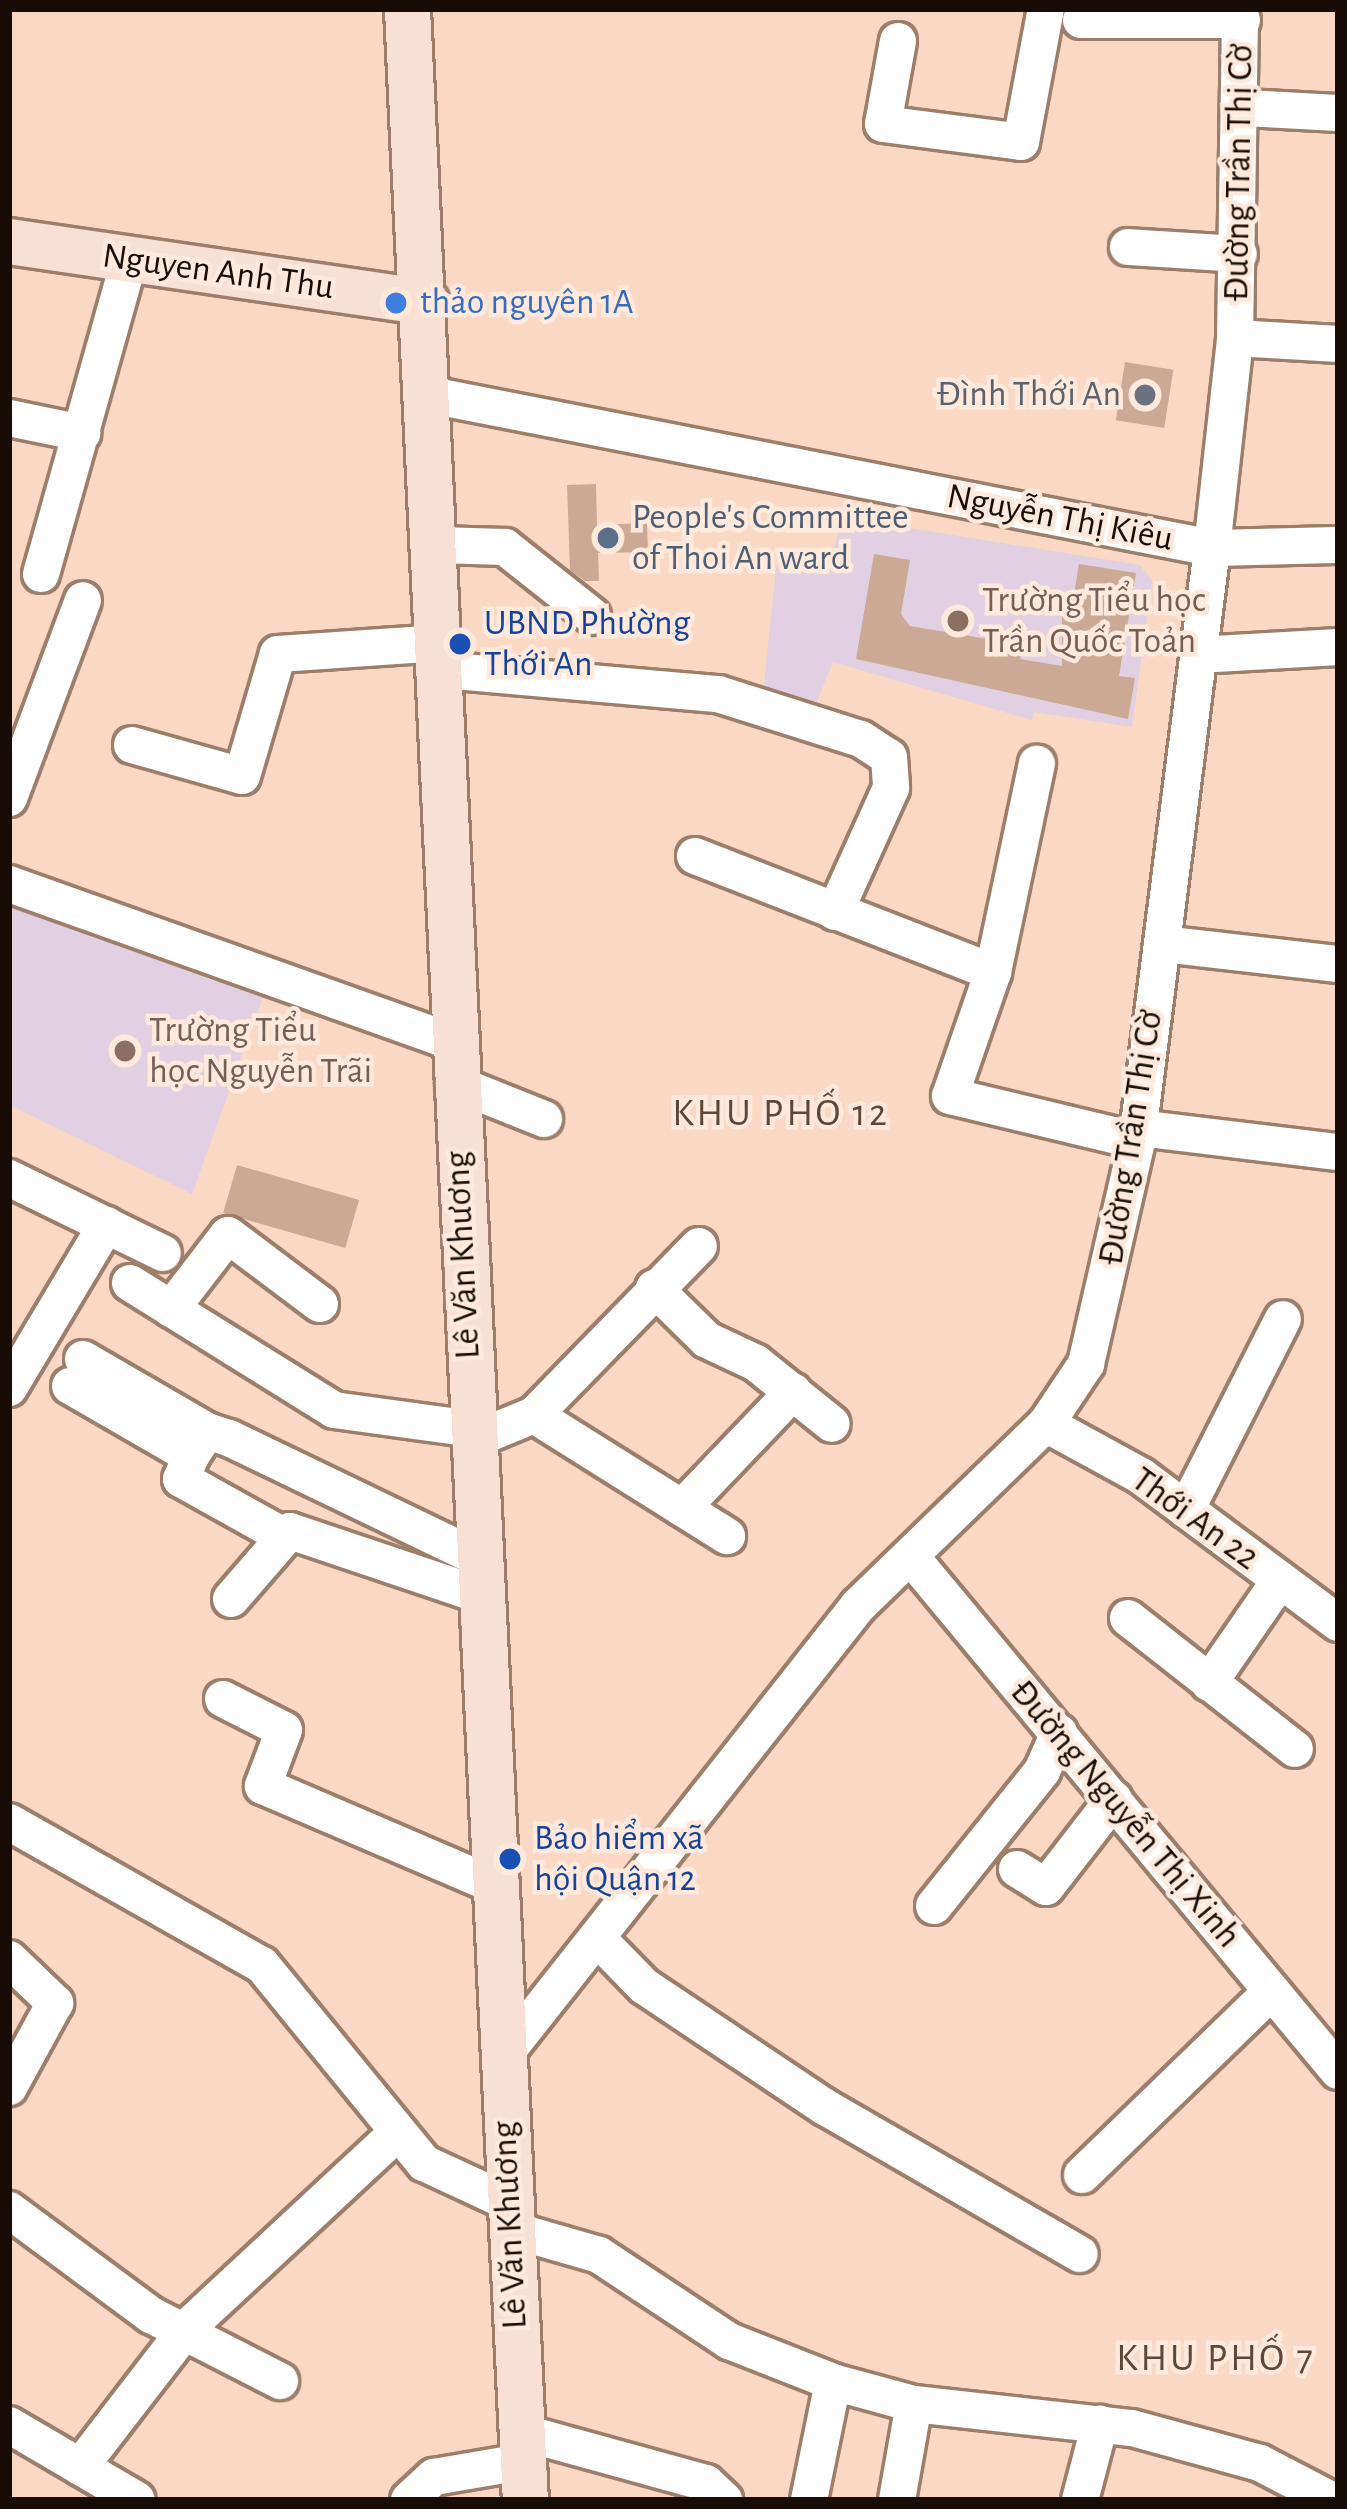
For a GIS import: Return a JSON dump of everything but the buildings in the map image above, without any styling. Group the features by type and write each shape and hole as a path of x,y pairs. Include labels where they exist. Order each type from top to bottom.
{"main road":[{"name":"Lê Văn Khương","path":"407,9 426,302 453,1062 522,2464"},
{"name":"Nguyen Anh Thu","path":"9,241 426,302"}],"street":[{"path":"898,41 883,124 1021,142 1064,14 1241,15"},
{"name":"Đường Trần Thị Cờ","path":"504,2055 858,1606 1046,1424 1086,1364 1138,1134 1212,548 1235,338 1245,107 1241,15"},
{"path":"1245,107 1338,113"},
{"path":"1128,247 1238,254"},
{"path":"41,574 129,260"},
{"path":"1235,338 1338,344"},
{"name":"Nguyễn Thị Kiêu","path":"430,395 1212,548 1338,545"},
{"path":"9,418 82,433"},
{"path":"437,545 505,547 592,616"},
{"path":"9,799 83,600"},
{"path":"1198,655 1338,646"},
{"path":"132,745 242,776 278,654 441,657 718,694 861,739 890,757 891,788 836,912"},
{"path":"1037,764 993,972 950,1096 1138,1134 1338,1152"},
{"path":"695,856 993,972"},
{"path":"9,884 453,1062 544,1119"},
{"path":"1162,944 1338,964"},
{"path":"9,1178 163,1252"},
{"path":"9,1388 106,1225"},
{"path":"171,1309 228,1234 320,1304"},
{"path":"130,1283 334,1410 473,1434 534,1415 699,1246"},
{"path":"654,1288 707,1340 793,1392 832,1424"},
{"path":"1186,1510 1283,1319"},
{"path":"47,1325 79,1365 199,1444 481,1577"},
{"path":"682,1508 793,1392"},
{"path":"534,1415 727,1535"},
{"name":"Thới An 22","path":"1046,1424 1186,1510 1338,1623"},
{"path":"199,1444 181,1479 280,1534 481,1577"},
{"path":"231,1599 280,1534"},
{"name":"Đường Nguyễn Thị Xinh","path":"912,1558 1338,2071"},
{"path":"1209,1683 1280,1580"},
{"path":"1128,1618 1295,1749"},
{"path":"223,1700 284,1730 263,1786 494,1885"},
{"path":"934,1906 1042,1771 1059,1733"},
{"path":"1017,1869 1046,1887 1114,1799"},
{"path":"9,1822 262,1965 397,2133 457,2186 508,2216 599,2255 728,2341 833,2381 914,2404 1100,2424 1260,2463 1331,2500"},
{"path":"599,1940 644,1986 825,2107 1080,2254"},
{"path":"9,1958 55,2003 9,2087"},
{"path":"1082,2175 1272,1991"},
{"path":"80,2467 188,2327 397,2133"},
{"path":"9,2210 151,2315 188,2327 280,2381"},
{"path":"817,2498 833,2381"},
{"path":"897,2500 914,2404"},
{"path":"1080,2500 1100,2424"},
{"path":"9,2426 137,2500"},
{"path":"410,2500 434,2477 522,2464 706,2483 724,2500"}],"shaded area":[{"name":"Trường Tiểu học Trần Quốc Toản","path":"841,517 1140,565 1152,581 1132,727 1034,712 1032,720 833,662 812,713 763,695 776,567 829,575"},
{"name":"Trường Tiểu học Nguyễn Trãi","path":"9,904 266,989 192,1194 9,1105"}],"place":[{"name":"thảo nguyên 1A","path":"396,303"},
{"name":"Đình Thới An","path":"1145,395"},
{"name":"People's Committee of Thoi An ward","path":"608,538"},
{"name":"Trường Tiểu học Trần Quốc Toản","path":"958,621"},
{"name":"UBND Phường Thới An","path":"460,644"},
{"name":"Trường Tiểu học Nguyễn Trãi","path":"125,1051"},
{"name":"Bảo hiểm xã hội Quận 12","path":"510,1859"}],"district":[{"name":"KHU PHỐ 12","path":"781,1114"},
{"name":"KHU PHỐ 7","path":"1216,2359"}]}
